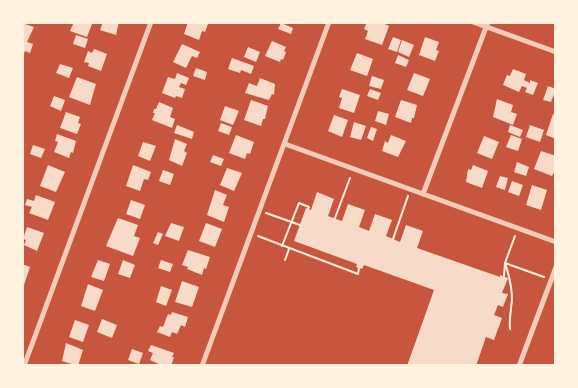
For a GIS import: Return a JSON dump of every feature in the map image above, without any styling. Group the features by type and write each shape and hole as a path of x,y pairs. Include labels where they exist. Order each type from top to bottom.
{"street":[{"path":"24,366 151,22"},
{"path":"202,366 329,22"},
{"path":"472,22 487,25 556,52"},
{"path":"423,194 487,25"},
{"path":"285,144 556,242"},
{"path":"519,366 556,267"}],"path":[{"path":"335,218 353,168"},
{"path":"393,239 411,190"},
{"path":"282,246 299,203 309,207 308,209"},
{"path":"260,211 300,225"},
{"path":"504,276 505,263 517,229"},
{"path":"251,234 358,274 360,268"},
{"path":"285,260 289,248"},
{"path":"505,263 551,279"},
{"path":"505,263 511,286 510,329"}],"building":[{"path":"74,22 92,24 87,37 70,31"},
{"path":"103,22 119,22 116,35 100,30"},
{"path":"188,22 208,24 205,32 202,31 199,40 184,34"},
{"path":"367,22 380,22 389,26 382,45 365,39 368,31 364,29"},
{"path":"22,23 34,27 27,42 33,44 30,53 25,51 23,56"},
{"path":"281,23 293,28 291,34 278,29"},
{"path":"76,35 88,39 85,48 73,44"},
{"path":"393,37 401,40 397,52 388,49"},
{"path":"425,37 439,42 436,50 439,51 435,61 419,55"},
{"path":"402,40 414,45 409,57 398,52"},
{"path":"272,41 286,47 283,60 281,59 280,62 265,56"},
{"path":"182,44 200,52 197,58 192,56 186,68 173,62"},
{"path":"248,47 260,52 256,62 244,57"},
{"path":"94,49 107,54 101,71 88,66 89,63 84,62 88,51 92,53"},
{"path":"357,53 373,59 367,76 350,70"},
{"path":"398,55 409,60 406,67 395,63"},
{"path":"232,58 254,66 251,74 241,70 240,73 228,69"},
{"path":"60,64 73,68 69,78 56,73"},
{"path":"196,68 207,72 205,80 193,76"},
{"path":"513,69 526,74 524,80 530,83 530,80 538,83 533,95 525,92 527,88 522,86 519,92 503,85 507,75 510,76"},
{"path":"177,73 189,78 186,85 181,83 179,87 185,89 182,98 176,96 175,98 162,93 168,77 175,79"},
{"path":"414,73 430,79 423,96 407,90"},
{"path":"372,76 384,80 381,89 369,86"},
{"path":"77,77 96,84 90,105 69,97"},
{"path":"260,78 275,84 274,95 272,94 269,100 245,93 249,83 257,86"},
{"path":"548,86 556,89 551,102 543,100"},
{"path":"342,89 360,95 354,113 339,108 342,98 339,97"},
{"path":"370,89 381,93 378,100 367,96"},
{"path":"54,96 65,100 61,111 50,106"},
{"path":"497,99 513,105 511,112 517,114 513,125 493,117"},
{"path":"251,100 268,106 261,126 244,120"},
{"path":"401,100 417,105 411,123 395,117"},
{"path":"159,102 173,108 170,117 175,119 172,128 152,120 155,113 153,113 154,109 156,109"},
{"path":"225,106 239,111 233,125 220,120"},
{"path":"378,111 389,114 386,125 375,121"},
{"path":"66,112 80,117 78,123 81,124 77,134 60,128"},
{"path":"553,114 556,115 556,139 546,135"},
{"path":"334,115 348,120 342,137 328,131"},
{"path":"354,122 366,126 361,140 350,137"},
{"path":"221,123 232,127 229,135 218,131"},
{"path":"177,125 194,132 192,139 174,133"},
{"path":"510,125 523,130 520,137 508,132"},
{"path":"530,125 544,130 540,142 526,137"},
{"path":"371,127 377,129 373,141 367,138"},
{"path":"57,134 76,141 73,153 71,152 69,158 54,152 58,142 55,141"},
{"path":"236,135 254,142 250,154 247,153 245,159 229,153"},
{"path":"391,135 406,141 398,157 382,151 385,141 388,143"},
{"path":"511,135 522,139 518,151 506,147"},
{"path":"484,136 499,142 492,159 477,153"},
{"path":"175,139 187,144 184,151 187,153 182,166 169,160"},
{"path":"143,142 156,146 150,161 138,156"},
{"path":"33,145 45,149 41,158 30,154"},
{"path":"541,151 556,156 556,169 552,176 534,169"},
{"path":"213,155 224,159 221,166 210,162"},
{"path":"517,162 529,167 526,176 514,172"},
{"path":"48,165 65,172 56,192 40,186"},
{"path":"133,165 151,172 148,180 144,179 140,191 126,186"},
{"path":"473,165 488,171 482,188 466,182 468,169 471,170"},
{"path":"227,168 242,173 234,191 220,185"},
{"path":"163,170 174,174 170,185 159,181"},
{"path":"500,176 508,178 505,190 496,187"},
{"path":"512,181 523,185 519,196 508,192"},
{"path":"532,185 547,190 541,210 526,205"},
{"path":"215,190 227,195 223,205 229,207 224,222 207,215"},
{"path":"317,192 334,199 328,216 342,221 348,204 365,210 359,227 369,231 375,214 392,220 386,236 400,242 406,225 423,231 417,248 500,277 500,275 508,278 502,293 508,294 503,307 498,305 494,315 502,318 494,340 486,337 476,366 407,366 434,290 364,265 362,269 356,267 357,264 294,241 306,208 311,210"},
{"path":"36,195 55,202 48,220 29,213 32,207 25,205 27,199 34,201"},
{"path":"131,200 145,205 140,219 126,214"},
{"path":"118,218 138,225 134,236 140,238 133,256 106,246"},
{"path":"171,223 184,227 179,241 165,236"},
{"path":"206,223 222,229 215,247 199,241"},
{"path":"27,227 44,233 37,251 24,245 26,240 23,239"},
{"path":"158,232 163,234 158,245 153,243"},
{"path":"188,250 210,257 202,275 182,265"},
{"path":"98,260 110,264 104,281 91,277"},
{"path":"123,260 135,265 130,278 118,274"},
{"path":"161,260 173,264 170,272 158,268"},
{"path":"22,264 30,267 23,288 22,288"},
{"path":"182,281 199,287 192,307 175,302"},
{"path":"88,284 103,290 95,311 81,306"},
{"path":"161,286 172,290 166,306 156,302"},
{"path":"172,312 188,317 185,327 181,325 177,334 172,332 170,337 157,332 160,326 163,327 168,314 171,315"},
{"path":"102,319 117,325 112,338 97,332"},
{"path":"75,320 89,325 83,342 69,337"},
{"path":"66,343 83,350 78,366 62,361"},
{"path":"151,345 174,353 171,366 163,366 150,360 153,353 148,351"},
{"path":"132,349 143,353 139,364 128,360"}]}
